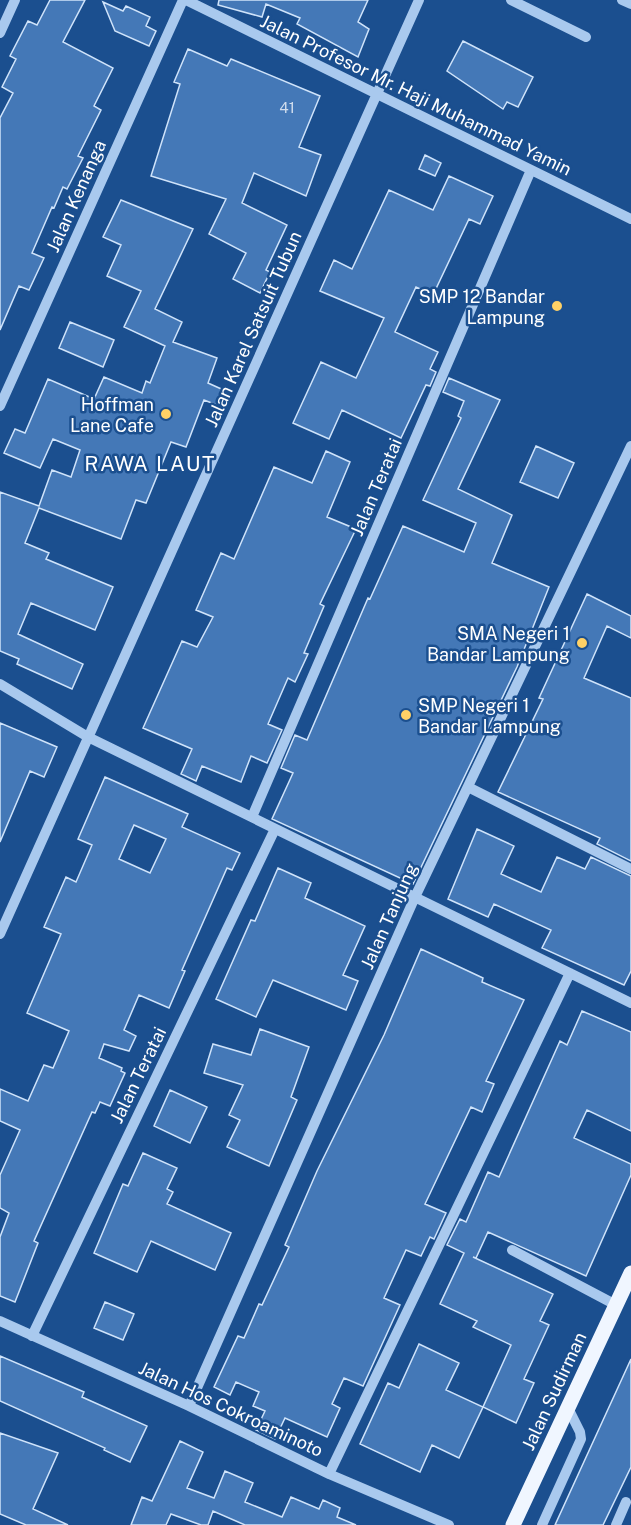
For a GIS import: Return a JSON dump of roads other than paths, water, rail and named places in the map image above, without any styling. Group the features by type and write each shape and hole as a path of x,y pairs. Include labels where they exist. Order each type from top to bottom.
{"main road":[{"name":"Jalan Sudirman","path":"513,1525 631,1273"}],"street":[{"path":"0,33 15,0"},
{"name":"Jalan Profesor Mr. Haji Muhammad Yamin","path":"184,0 631,219"},
{"name":"Jalan Kenanga","path":"0,406 184,0"},
{"name":"Jalan Karel Satsuit Tubun","path":"0,934 419,0"},
{"path":"512,0 586,37"},
{"path":"622,0 631,4"},
{"name":"Jalan Teratai","path":"252,817 531,170"},
{"name":"Jalan Tanjung","path":"189,1406 415,897 631,446"},
{"path":"0,684 88,737 631,1003"},
{"path":"468,787 631,869"},
{"name":"Jalan Teratai","path":"32,1336 275,829"},
{"path":"329,1474 570,973"},
{"path":"512,1250 616,1305"},
{"name":"Jalan Hos Cokroaminoto","path":"0,1321 189,1406 329,1474 448,1525"},
{"path":"542,1525 580,1439 580,1432 568,1408"},
{"path":"616,1525 626,1502"}],"place":[{"name":"SMP 12 Bandar Lampung","path":"557,306"},
{"name":"Hoffman Lane Cafe","path":"166,414"},
{"name":"SMA Negeri 1 Bandar Lampung","path":"582,643"},
{"name":"SMP Negeri 1 Bandar Lampung","path":"406,715"}],"district":[{"name":"RAWA LAUT","path":"150,463"}]}
